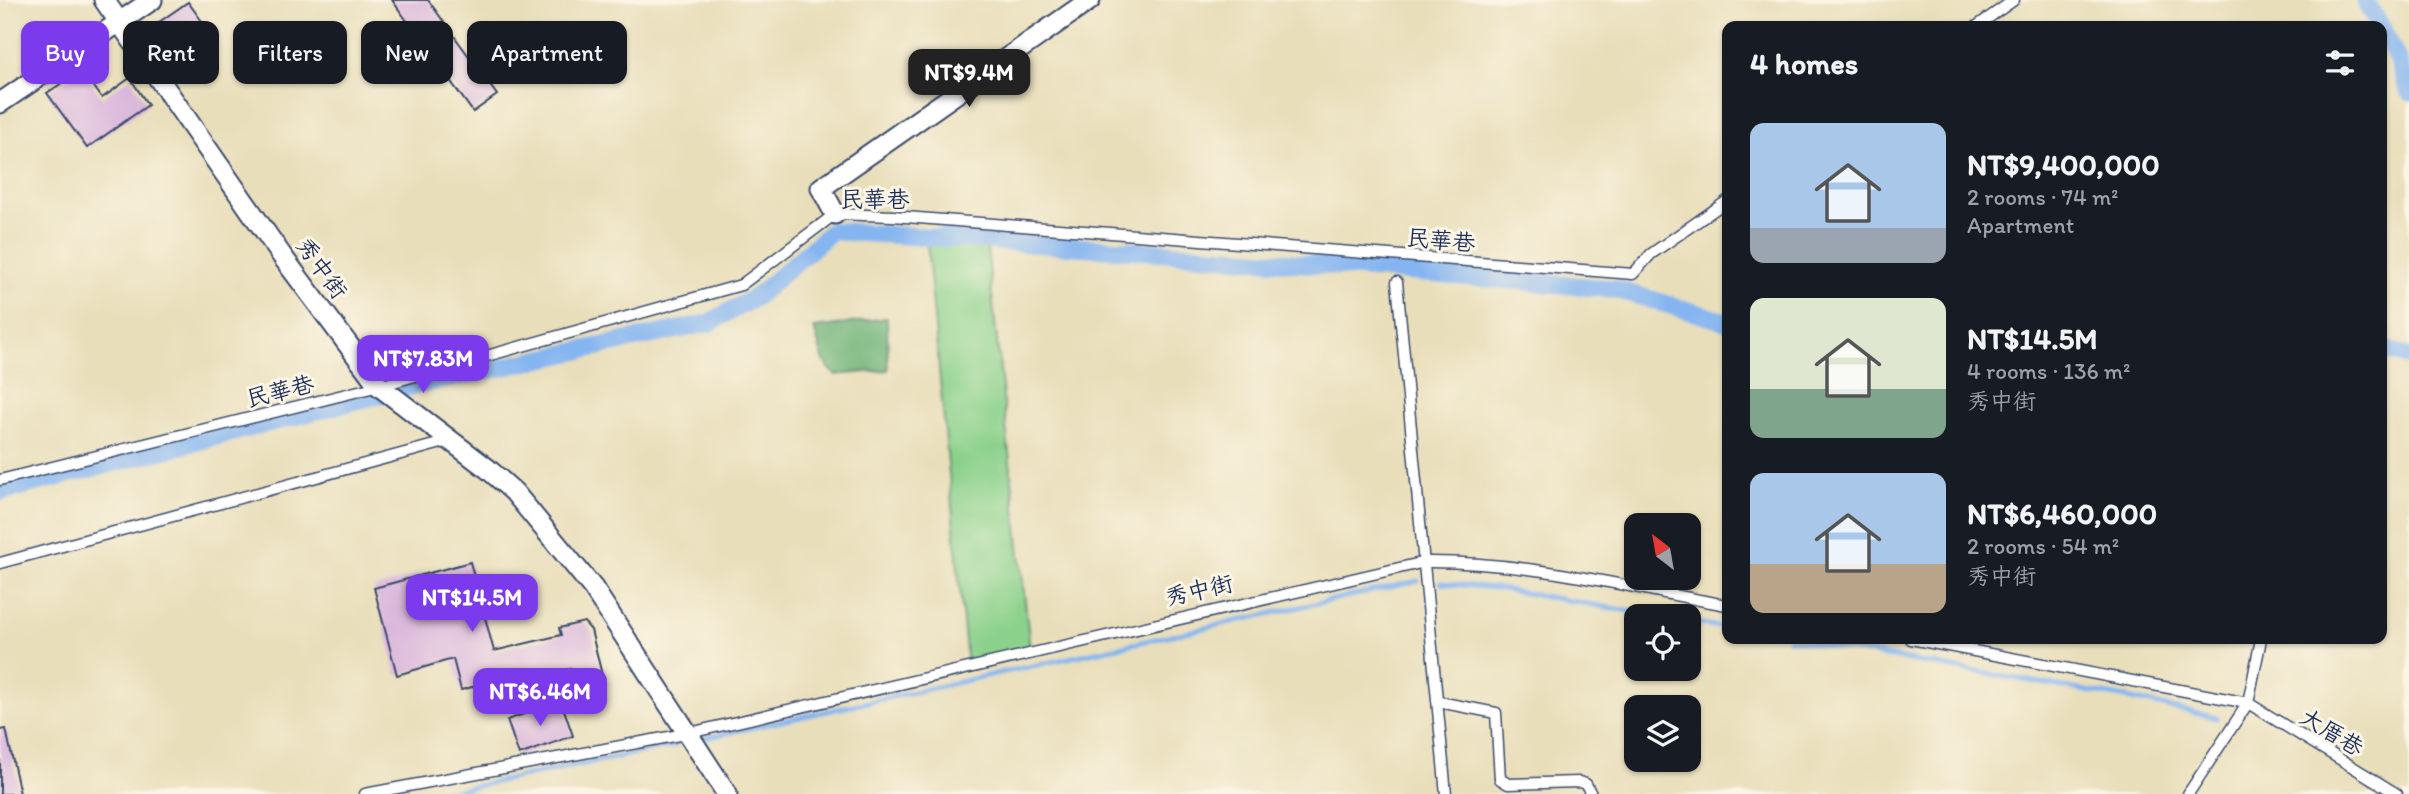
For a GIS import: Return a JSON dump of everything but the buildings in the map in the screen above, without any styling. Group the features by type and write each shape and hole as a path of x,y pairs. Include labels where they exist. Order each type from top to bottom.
{"street":[{"name":"秀中街","path":"104,0 282,256 379,386 514,492 593,588 685,734 727,794"},
{"path":"0,103 152,0"},
{"path":"835,214 821,188 1090,0"}],"lane":[{"path":"1984,21 2014,0"},
{"name":"民華巷","path":"0,480 379,386 741,285 835,214 893,216 1633,274 1651,254 1722,204"},
{"path":"1397,282 1446,794"},
{"path":"0,563 450,440"},
{"name":"秀中街","path":"365,794 685,734 1425,562 1463,562 1562,575 1722,604"},
{"path":"1937,644 2248,703"},
{"path":"2188,794 2248,703 2260,644"},
{"path":"1439,702 1496,713 1500,779 1508,784 1579,782 1586,784 1591,794"},
{"name":"大厝巷","path":"2248,703 2397,794"}],"green space":[{"path":"927,243 987,248 1030,648 967,663"},
{"path":"887,318 888,370 835,375 823,360 814,328"}],"waterway":[{"path":"2364,0 2378,21"},
{"path":"2387,38 2409,92"},
{"path":"0,492 414,386 709,323 756,297 832,231 1161,252 1615,289 1722,321"},
{"path":"2387,350 2409,357"},
{"path":"705,738 1418,581"},
{"path":"1441,583 1496,588 1624,610"},
{"path":"1701,624 1722,627"},
{"path":"1817,644 2127,698 2217,718"},
{"path":"438,794 676,745"}]}
